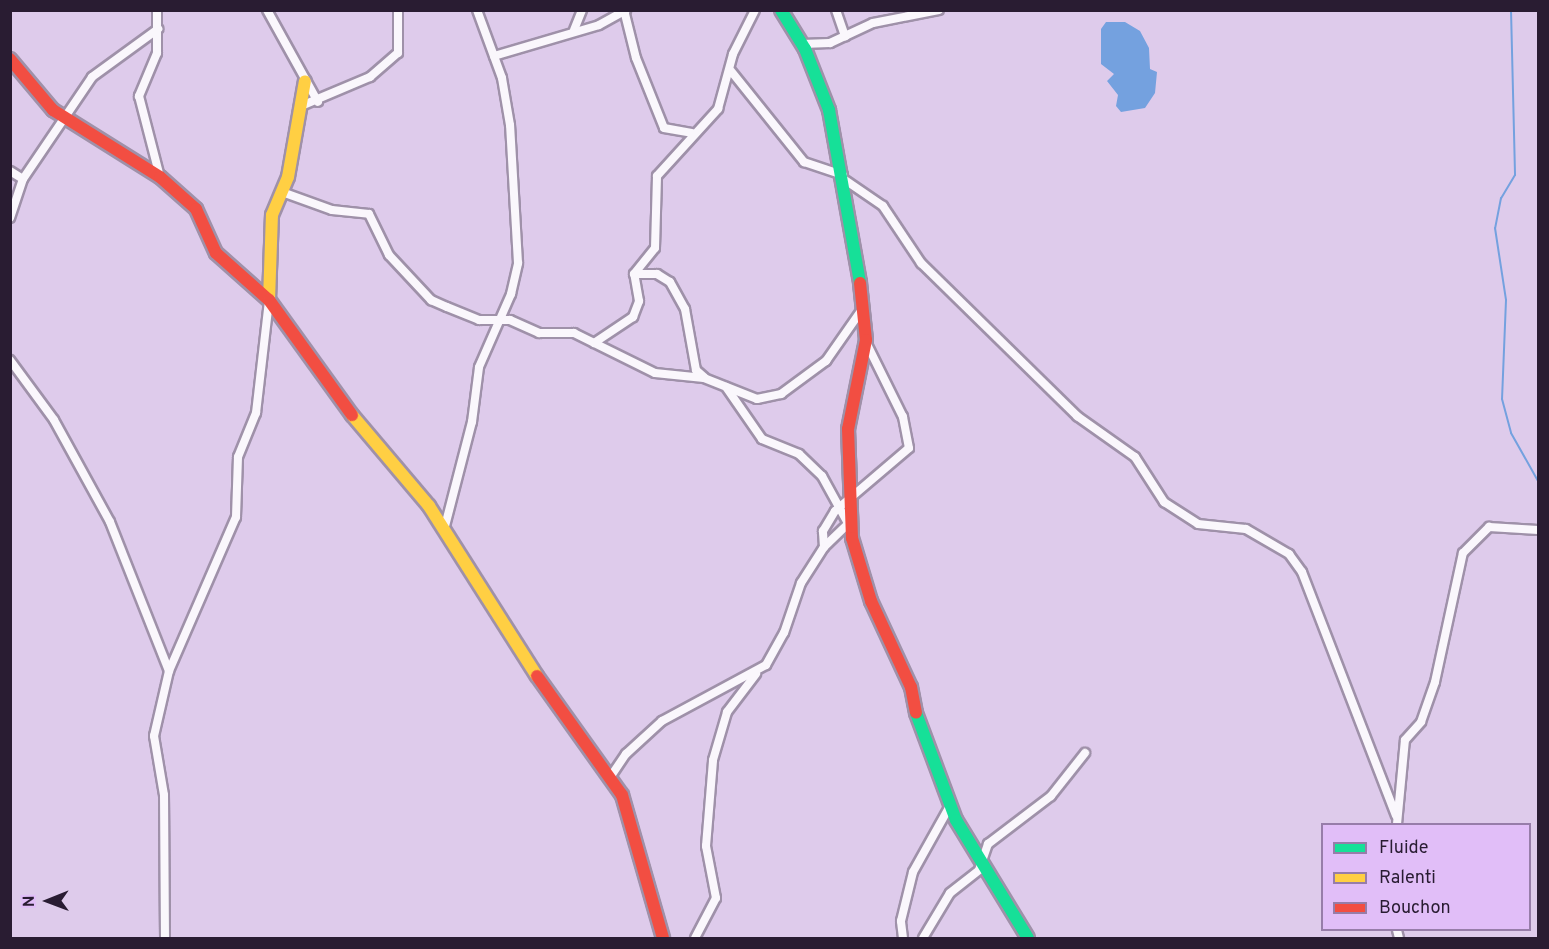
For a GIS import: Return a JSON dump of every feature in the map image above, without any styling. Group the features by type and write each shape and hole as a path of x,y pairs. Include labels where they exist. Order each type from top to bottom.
{"street":[{"path":"157,10 157,53 139,96 160,177"},
{"path":"267,10 318,102"},
{"path":"302,106 318,102 370,77 398,53 398,10"},
{"path":"444,530 472,422 477,372 512,289 518,252 510,125 494,56 477,10"},
{"path":"574,30 582,10"},
{"path":"594,343 633,317 639,301 634,274 655,248 657,176 692,134 718,109 743,29 755,10"},
{"path":"695,939 716,898 706,846 713,760 727,712 780,644 799,587 824,547 849,527 853,500 849,419 866,342 844,177 829,110 802,44 781,10"},
{"path":"836,10 845,36"},
{"path":"802,44 845,36 873,23 939,10"},
{"path":"494,56 625,11 636,58 664,128 692,134"},
{"path":"10,218 23,179 99,69 132,52 158,29"},
{"path":"10,59 65,120 160,177 196,209 223,262 269,300 348,411 444,530 568,724 611,776 629,813 663,939"},
{"path":"731,71 804,162 844,177 883,206 921,263 1077,416 1139,461 1164,502 1198,524 1246,529 1289,554 1302,572 1397,820"},
{"path":"165,939 164,795 153,745 169,671 236,517 238,457 256,413 269,300 270,230 282,192 302,106 305,81"},
{"path":"10,171 23,179"},
{"path":"282,192 332,210 369,214 390,255 431,300 479,320 498,320 540,333 574,333 655,373 704,378 757,399 781,394 826,361 863,308"},
{"path":"634,274 657,274 670,282 685,309 696,370 704,378"},
{"path":"824,547 823,531 839,507 853,500 904,455 910,444 903,417 866,342"},
{"path":"10,360 54,420 110,522 169,671"},
{"path":"725,387 762,439 816,468 839,507 849,527 871,601 911,687 918,724 951,804 1028,939"},
{"path":"1397,820 1405,740 1421,722 1435,682 1463,553 1489,527 1539,530"},
{"path":"611,776 626,754 662,721 758,672"},
{"path":"923,939 950,892 977,874 988,844 1051,796 1085,753"},
{"path":"903,939 901,921 913,872 951,804"}],"water":[{"path":"1106,22 1125,22 1140,31 1149,48 1150,69 1157,72 1155,93 1145,108 1121,112 1116,106 1118,95 1107,81 1114,74 1101,64 1101,29"}],"waterway":[{"path":"1511,10 1515,175 1501,198 1495,228 1506,300 1502,399 1511,433 1538,481"}],"traffic: fast":[{"path":"781,10 805,49 829,110 860,283"},
{"path":"916,713 956,820 1028,938"}],"traffic: slow":[{"path":"269,300 272,215 288,177 305,81"},
{"path":"352,415 429,506 537,676"}],"traffic: jam":[{"path":"10,59 53,110 160,177 196,209 216,253 269,300 352,415"},
{"path":"860,283 866,340 848,429 852,538 871,601 911,687 916,713"},
{"path":"537,676 622,795 663,938"}]}
